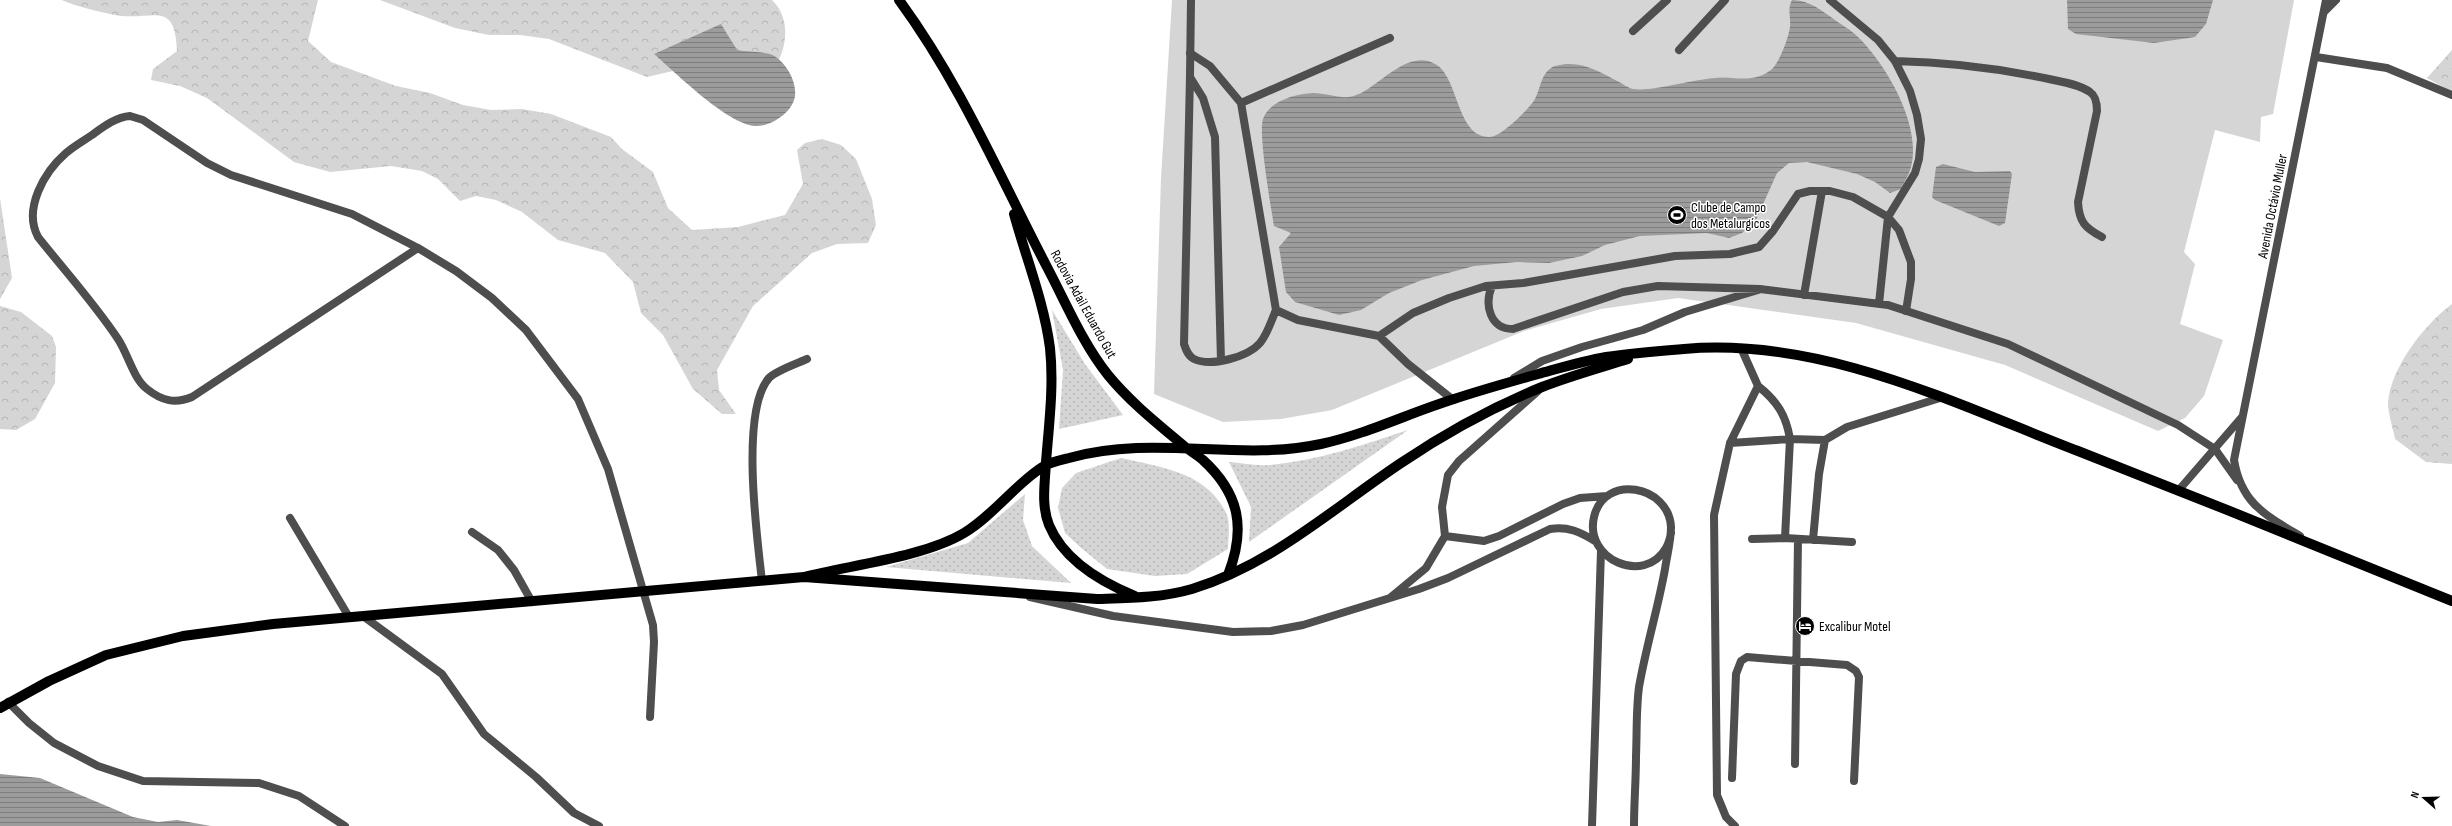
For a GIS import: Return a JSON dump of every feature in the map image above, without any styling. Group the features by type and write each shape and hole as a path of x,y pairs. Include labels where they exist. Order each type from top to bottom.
{"main road":[{"name":"Rodovia Adail Eduardo Gut","path":"899,0 923,32 960,94 1009,194 1086,340 1108,375 1133,402 1186,448 1212,468 1232,498 1239,534 1237,552 1228,575"},
{"name":"Rodovia Adail Eduardo Gut","path":"1009,194 1036,286 1049,347 1052,388 1046,464 1045,509 1048,524 1056,540 1087,570 1108,584 1140,598"},
{"path":"4,705 106,656 183,636 273,624 804,577 889,558 942,543 961,535 980,522 1046,464 1100,450 1126,447 1265,450 1324,443 1377,428 1452,399 1585,361 1688,348 1741,348 1773,350 1810,357 1872,374 1940,398 2319,546 2452,601"},
{"path":"804,577 1097,599 1140,598 1193,589 1251,565 1288,544 1401,463 1494,410 1542,387 1643,354"}],"street":[{"path":"1190,53 1210,66 1241,102 1276,310 1267,333 1259,344 1249,352 1221,361 1204,362 1193,359 1187,353 1184,344 1191,0"},
{"path":"1633,31 1668,0"},
{"path":"1678,50 1726,0"},
{"path":"1830,0 1878,40 1895,61 1910,91 1918,115 1921,139 1919,159 1915,173 1888,217 1879,304"},
{"name":"Avenida Octávio Muller","path":"2237,480 2234,460 2316,57 2326,0"},
{"path":"2324,12 2336,0"},
{"path":"1241,102 1390,38"},
{"path":"2316,57 2387,68 2452,95"},
{"path":"1895,61 1946,62 1999,68 2077,86 2091,92 2096,100 2097,111 2078,202 2081,222 2086,229 2102,237"},
{"path":"1190,76 1203,98 1215,137 1221,361"},
{"path":"418,248 192,397 180,402 171,402 154,394 141,384 118,339 38,237 32,221 41,185 50,170 66,153 106,125 130,116 143,120 206,163 231,175 352,214 418,248 456,271 492,298 526,330 578,399 608,469 644,592 652,625 654,642 650,717"},
{"path":"1379,336 1413,312 1450,298 1492,286 1523,284 1675,256 1730,254 1759,247 1773,232 1798,194 1810,191 1822,191 1853,197 1888,217 1899,230 1911,262 1912,279 1906,311"},
{"path":"1804,295 1822,191"},
{"path":"1492,286 1489,302 1490,312 1496,325 1504,329 1513,329 1623,292 1658,286 1760,289 1879,304 1906,311 2008,344 2178,425 2215,449 2250,501 2274,520 2319,546"},
{"path":"1506,384 1542,361 1582,347 1642,330 1685,312 1734,299 1760,289"},
{"path":"1276,310 1298,320 1379,336 1408,364 1452,399"},
{"path":"1741,348 1758,386 1777,402 1788,425 1790,439 1785,538"},
{"path":"762,581 754,499 753,436 759,398 769,377 807,359"},
{"path":"1735,826 1726,817 1717,795 1715,739 1714,515 1730,443 1758,386"},
{"path":"1385,601 1426,568 1445,536 1442,507 1448,476 1459,461 1542,387"},
{"path":"1730,443 1790,439 1825,440 1847,427 1940,398"},
{"path":"2178,491 2243,417"},
{"path":"1813,540 1818,474 1825,440"},
{"path":"1634,826 1639,686 1660,596 1671,533 1667,510 1651,494 1629,488 1617,490 1607,496 1599,505 1594,516 1593,529 1595,541 1601,551 1613,561 1627,566 1642,565 1656,559 1666,548 1671,533"},
{"path":"1445,536 1484,541 1499,536 1563,504 1580,498 1607,496"},
{"path":"290,518 349,617"},
{"path":"1010,592 1114,616 1233,632 1271,631 1303,625 1385,601 1448,578 1550,529 1561,527 1572,529 1595,541"},
{"path":"472,532 498,550 514,570 532,602"},
{"path":"1752,539 1785,538 1852,542"},
{"path":"1795,764 1798,539"},
{"path":"1592,826 1601,551"},
{"path":"363,616 442,674 484,734 536,777 574,813 599,826"},
{"path":"1732,778 1736,674 1741,661 1747,657 1847,665 1856,671 1859,677 1854,781"},
{"path":"4,705 54,743 98,766 143,781 265,784 299,796 346,826"}],"green space":[{"path":"62,0 318,0 308,41 331,62 396,86 430,93 463,105 491,110 522,109 551,114 611,137 622,149 653,172 668,208 692,230 738,227 785,215 803,184 797,150 805,143 822,139 841,145 856,159 872,199 876,225 868,243 837,244 812,253 753,306 717,370 719,390 736,414 722,414 693,389 663,335 641,313 633,282 605,253 558,240 522,212 496,200 476,196 460,201 438,179 422,171 391,166 330,172 294,162 207,98 180,86 151,80 153,69 177,51 172,25 167,19 161,16 153,15 116,15 82,7"},
{"path":"380,0 772,0 778,7 782,16 785,24 785,34 782,52 773,69 686,68 647,77 549,39 520,35 489,35 455,28"},
{"name":"Clube de Campo dos Metalurgícos","path":"1172,0 2294,0 2273,114 2261,117 2260,142 2215,130 2184,252 2195,264 2180,324 2223,340 2204,396 2185,418 2158,431 2005,365 1856,323 1678,298 1601,309 1524,331 1332,410 1281,419 1223,422 1154,394 1161,178"},
{"path":"2452,50 2452,92 2427,78"},
{"path":"0,198 12,278 0,299"},
{"path":"2452,304 2452,464 2426,462 2395,439 2388,407 2390,389 2402,361 2420,335"},
{"path":"0,306 21,312 52,336 56,347 55,383 35,419 16,430 0,429"},
{"path":"1052,310 1085,364 1123,415 1059,429 1063,370"},
{"path":"1408,430 1249,542 1251,507 1229,462 1264,465 1305,460 1340,452"},
{"path":"1121,458 1181,474 1195,480 1207,488 1218,499 1228,517 1228,549 1187,574 1155,576 1107,569 1080,547 1065,533 1058,508 1062,488 1076,473"},
{"path":"1025,494 1023,520 1032,546 1071,583 886,567 968,543"}],"shaded area":[{"path":"1792,0 1798,0 1815,6 1857,36 1879,62 1890,79 1906,114 1911,133 1913,150 1911,167 1901,189 1890,193 1875,182 1857,174 1807,162 1789,163 1777,173 1756,220 1742,233 1729,238 1707,233 1640,236 1605,245 1582,256 1549,263 1517,262 1474,266 1422,280 1389,293 1361,310 1339,315 1295,302 1286,292 1279,247 1291,233 1274,226 1262,139 1263,119 1271,107 1277,103 1298,95 1313,93 1349,97 1369,89 1401,66 1423,60 1435,64 1443,71 1470,128 1479,135 1490,137 1495,136 1507,128 1527,109 1535,99 1544,76 1550,68 1555,66 1573,64 1588,67 1633,89 1651,89 1707,79 1750,78 1763,75 1773,68 1784,48 1790,27 1789,10"},
{"path":"2067,0 2213,0 2206,24 2195,37 2154,43 2076,34 2068,29"},
{"path":"721,24 737,50 770,54 785,65 792,77 795,90 793,102 786,113 774,121 761,126 755,126 730,117 688,85 654,54"},
{"path":"1943,164 1975,172 2010,171 2012,174 2005,223 1999,226 1935,200 1932,197 1936,167"},
{"path":"0,774 40,778 133,817 158,822 177,820 211,826 0,826"}],"place":[{"name":"Clube de Campo dos Metalurgícos","path":"1677,215"},
{"name":"Excalibur Motel","path":"1805,626"}]}
